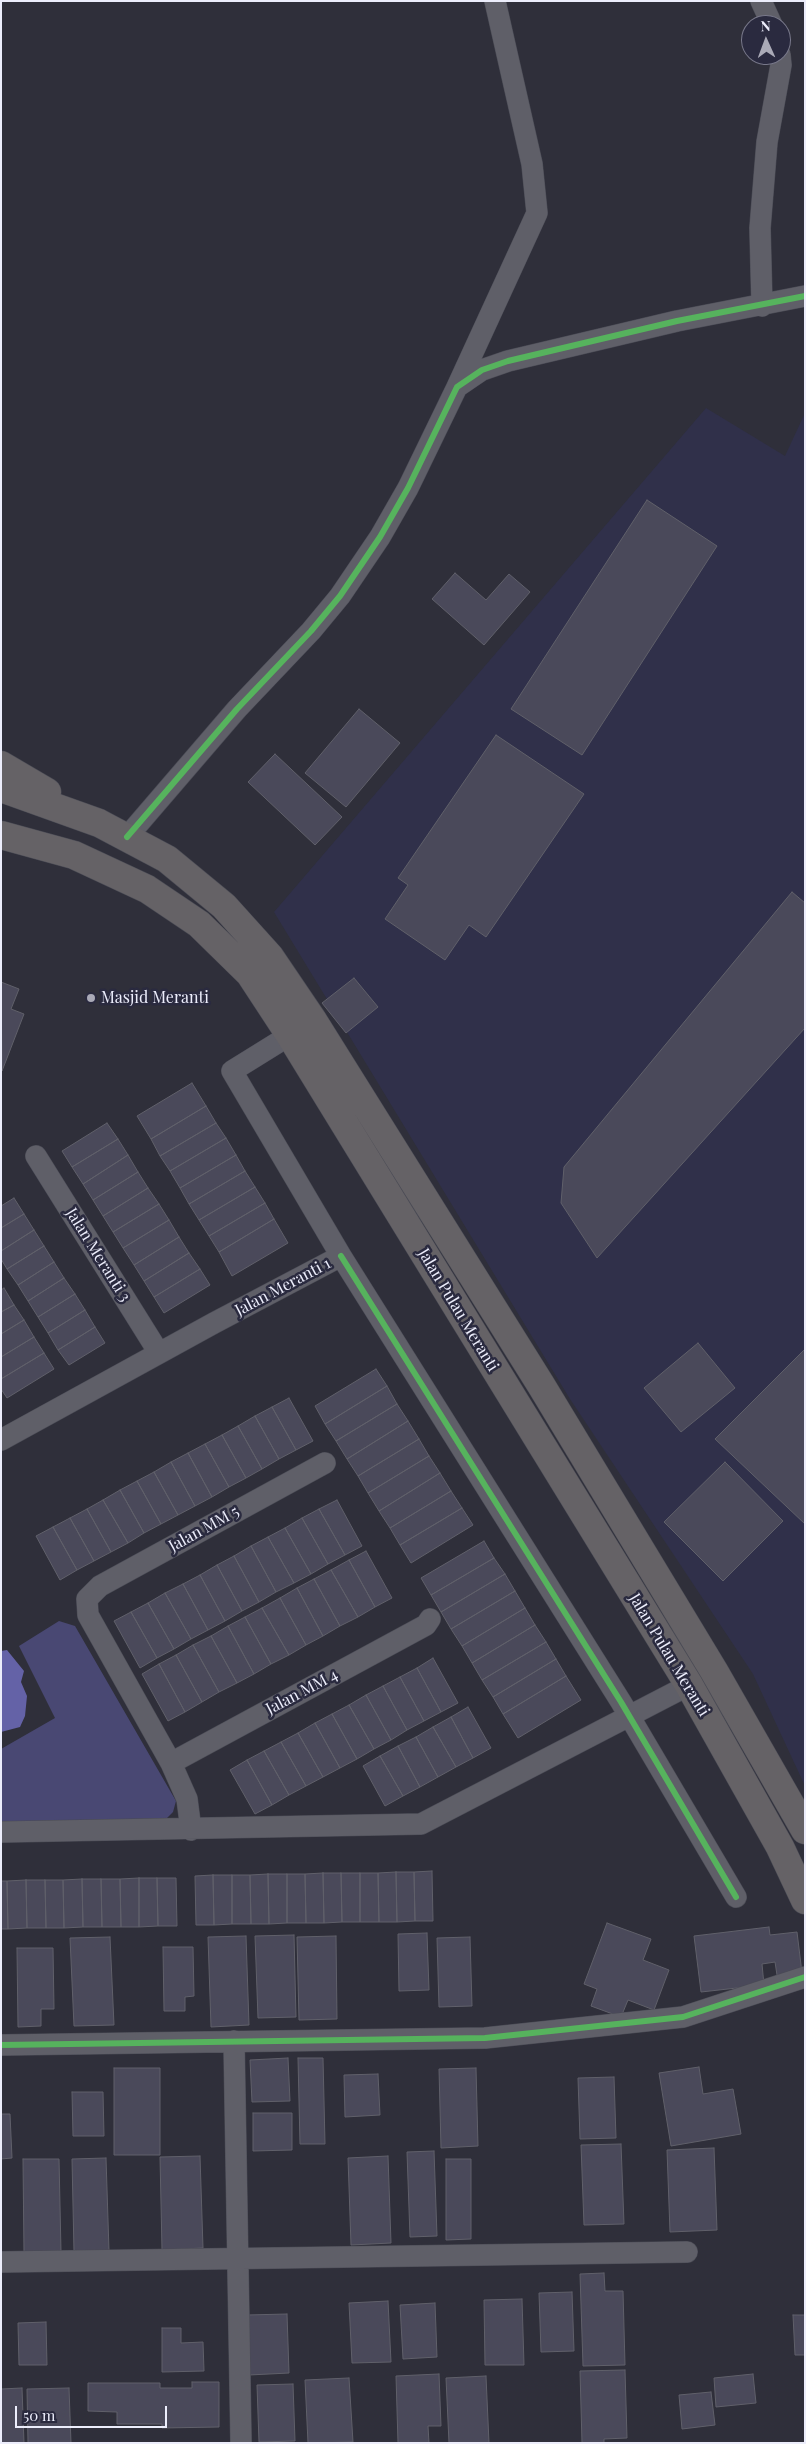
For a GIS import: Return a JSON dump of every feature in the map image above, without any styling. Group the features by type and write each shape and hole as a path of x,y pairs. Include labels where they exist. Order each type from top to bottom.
{"main road":[{"path":"1,765 99,823"},
{"name":"Jalan Pulau Meranti","path":"1,788 99,823 167,859 224,906 270,957 318,1028 526,1360 714,1671 805,1830"},
{"name":"Jalan Pulau Meranti","path":"1,835 74,855 147,889 199,924 250,974 290,1035 689,1685 780,1847 805,1900"}],"street":[{"path":"127,837 237,709 311,631 340,596 380,537 408,488 457,387 537,213 532,164 495,1"},
{"path":"761,1 767,15"},
{"path":"762,306 760,228 767,142 781,65"},
{"path":"457,387 482,370 508,361 677,321 762,306 805,296"},
{"name":"Jalan Meranti 1","path":"2,1438 341,1256 232,1071 290,1035"},
{"name":"Jalan Meranti 3","path":"36,1156 159,1353"},
{"path":"341,1256 629,1715 736,1897"},
{"name":"Jalan MM 5","path":"171,1763 88,1615 87,1599 100,1586 325,1463"},
{"name":"Jalan MM 4","path":"171,1763 426,1625 430,1619"},
{"path":"1,1832 191,1830 421,1824 689,1685"},
{"path":"171,1763 187,1798 191,1830"},
{"path":"1,2045 485,2038 673,2018 698,2012 805,1977"},
{"path":"234,2041 241,2443"},
{"path":"1,2262 687,2252"}],"shaded area":[{"path":"706,408 785,456 805,413 805,1786 753,1674 570,1399 274,912"},
{"path":"59,1621 75,1626 176,1801 173,1812 164,1821 1,1822 1,1749 55,1718 19,1646"},
{"path":"7,1650 24,1671 21,1682 27,1696 25,1716 20,1727 1,1732 1,1651"}],"building":[{"path":"647,500 717,546 582,755 511,709"},
{"path":"455,573 486,600 509,574 530,592 484,645 432,599"},
{"path":"359,709 400,743 346,807 305,773"},
{"path":"496,735 584,794 486,937 469,925 445,960 385,919 408,885 398,878"},
{"path":"275,754 342,817 315,845 248,782"},
{"path":"792,892 805,903 805,1028 597,1258 561,1203 564,1167"},
{"path":"354,978 378,1007 346,1033 322,1003"},
{"path":"1,982 19,989 11,1009 24,1014 2,1071"},
{"path":"192,1083 206,1106 151,1139 137,1116"},
{"path":"206,1106 216,1123 160,1156 151,1139"},
{"path":"107,1123 118,1139 72,1167 62,1151"},
{"path":"216,1123 226,1138 170,1171 160,1156"},
{"path":"226,1138 236,1155 180,1188 170,1171"},
{"path":"118,1139 128,1155 83,1184 72,1167"},
{"path":"128,1155 138,1172 93,1200 83,1184"},
{"path":"236,1155 245,1171 189,1204 180,1188"},
{"path":"245,1171 255,1187 199,1220 189,1204"},
{"path":"138,1172 148,1188 103,1216 93,1200"},
{"path":"255,1187 265,1203 209,1236 199,1220"},
{"path":"148,1188 159,1204 113,1232 103,1216"},
{"path":"14,1198 24,1214 1,1228 1,1206"},
{"path":"265,1203 274,1219 219,1252 209,1236"},
{"path":"159,1204 169,1220 123,1248 113,1232"},
{"path":"24,1214 34,1230 1,1251 1,1228"},
{"path":"274,1219 288,1243 232,1276 219,1252"},
{"path":"169,1220 179,1237 134,1265 123,1248"},
{"path":"34,1230 44,1246 7,1269 1,1259 1,1251"},
{"path":"179,1237 189,1253 144,1281 134,1265"},
{"path":"44,1246 54,1262 18,1285 7,1269"},
{"path":"189,1253 200,1269 154,1297 144,1281"},
{"path":"54,1262 64,1278 28,1301 18,1285"},
{"path":"200,1269 210,1285 164,1313 154,1297"},
{"path":"64,1278 75,1294 38,1317 28,1301"},
{"path":"4,1288 14,1305 1,1312 1,1290"},
{"path":"75,1294 85,1310 48,1333 38,1317"},
{"path":"14,1305 24,1320 1,1334 1,1312"},
{"path":"85,1310 95,1327 58,1350 48,1333"},
{"path":"24,1320 34,1337 1,1357 1,1334"},
{"path":"95,1327 105,1343 69,1365 58,1350"},
{"path":"34,1337 44,1353 1,1379 1,1357"},
{"path":"698,1343 735,1388 681,1432 644,1388"},
{"path":"805,1349 805,1524 715,1439"},
{"path":"44,1353 54,1369 7,1398 1,1389 1,1379"},
{"path":"376,1369 387,1386 325,1424 315,1406"},
{"path":"387,1386 397,1404 336,1441 325,1424"},
{"path":"289,1398 313,1441 296,1450 272,1407"},
{"path":"397,1404 408,1421 347,1459 336,1441"},
{"path":"272,1407 296,1450 279,1459 255,1416"},
{"path":"255,1416 279,1459 262,1469 238,1426"},
{"path":"408,1421 419,1439 358,1476 347,1459"},
{"path":"238,1426 262,1469 246,1478 222,1435"},
{"path":"222,1435 246,1478 229,1487 205,1444"},
{"path":"419,1439 429,1456 368,1493 358,1476"},
{"path":"205,1444 229,1487 212,1497 188,1453"},
{"path":"188,1453 212,1497 195,1506 171,1462"},
{"path":"429,1456 440,1473 379,1511 368,1493"},
{"path":"171,1462 195,1506 178,1515 154,1472"},
{"path":"725,1462 783,1521 723,1581 664,1522"},
{"path":"154,1472 178,1515 161,1524 137,1481"},
{"path":"440,1473 451,1491 390,1528 379,1511"},
{"path":"137,1481 161,1524 144,1533 120,1490"},
{"path":"120,1490 144,1533 128,1543 103,1500"},
{"path":"451,1491 462,1508 400,1545 390,1528"},
{"path":"103,1500 128,1543 111,1552 87,1509"},
{"path":"337,1500 362,1546 345,1555 319,1509"},
{"path":"462,1508 473,1525 411,1563 400,1545"},
{"path":"87,1509 111,1552 94,1561 70,1518"},
{"path":"319,1509 345,1555 328,1564 302,1518"},
{"path":"70,1518 94,1561 77,1570 53,1527"},
{"path":"302,1518 328,1564 311,1574 285,1528"},
{"path":"53,1527 77,1570 60,1580 36,1536"},
{"path":"285,1528 311,1574 294,1583 268,1537"},
{"path":"268,1537 294,1583 276,1592 251,1546"},
{"path":"484,1541 494,1558 431,1595 421,1578"},
{"path":"251,1546 276,1592 259,1602 234,1556"},
{"path":"366,1551 392,1598 375,1607 349,1560"},
{"path":"234,1556 259,1602 242,1611 217,1565"},
{"path":"494,1558 505,1574 441,1612 431,1595"},
{"path":"349,1560 375,1607 358,1617 331,1570"},
{"path":"217,1565 242,1611 225,1621 200,1575"},
{"path":"331,1570 358,1617 340,1626 314,1579"},
{"path":"505,1574 515,1591 451,1629 441,1612"},
{"path":"200,1575 225,1621 208,1630 183,1584"},
{"path":"314,1579 340,1626 323,1636 297,1588"},
{"path":"183,1584 208,1630 191,1639 165,1593"},
{"path":"297,1588 323,1636 306,1645 280,1598"},
{"path":"515,1591 525,1608 462,1646 451,1629"},
{"path":"165,1593 191,1639 174,1649 148,1603"},
{"path":"280,1598 306,1645 289,1655 262,1608"},
{"path":"148,1603 174,1649 157,1658 131,1612"},
{"path":"262,1608 289,1655 271,1664 245,1617"},
{"path":"525,1608 535,1625 472,1663 462,1646"},
{"path":"131,1612 157,1658 140,1668 114,1621"},
{"path":"245,1617 271,1664 254,1674 228,1626"},
{"path":"535,1625 546,1642 482,1680 472,1663"},
{"path":"228,1626 254,1674 237,1683 211,1636"},
{"path":"211,1636 237,1683 219,1692 193,1645"},
{"path":"546,1642 556,1659 493,1697 482,1680"},
{"path":"193,1645 219,1692 202,1702 176,1655"},
{"path":"176,1655 202,1702 185,1712 159,1664"},
{"path":"433,1658 458,1703 441,1712 417,1668"},
{"path":"556,1659 566,1676 503,1714 493,1697"},
{"path":"159,1664 185,1712 168,1721 142,1674"},
{"path":"417,1668 441,1712 424,1721 400,1677"},
{"path":"566,1676 581,1700 518,1738 503,1714"},
{"path":"400,1677 424,1721 407,1730 383,1686"},
{"path":"383,1686 407,1730 391,1740 366,1695"},
{"path":"366,1695 391,1740 374,1749 349,1705"},
{"path":"349,1705 374,1749 357,1759 332,1714"},
{"path":"468,1707 491,1748 473,1758 451,1717"},
{"path":"332,1714 357,1759 340,1768 315,1723"},
{"path":"451,1717 473,1758 456,1767 433,1727"},
{"path":"315,1723 340,1768 323,1777 298,1733"},
{"path":"433,1727 456,1767 438,1777 416,1737"},
{"path":"298,1733 323,1777 306,1786 281,1742"},
{"path":"416,1737 438,1777 420,1787 398,1746"},
{"path":"281,1742 306,1786 289,1795 264,1751"},
{"path":"398,1746 420,1787 403,1796 380,1756"},
{"path":"264,1751 289,1795 272,1805 247,1760"},
{"path":"380,1756 403,1796 385,1806 363,1766"},
{"path":"247,1760 272,1805 255,1814 230,1770"},
{"path":"432,1871 433,1921 415,1921 414,1872"},
{"path":"396,1872 414,1872 415,1921 397,1922"},
{"path":"396,1872 397,1922 379,1922 378,1873"},
{"path":"323,1873 341,1873 342,1922 324,1923"},
{"path":"323,1873 324,1923 306,1923 305,1874"},
{"path":"341,1873 360,1873 360,1922 342,1922"},
{"path":"360,1873 378,1873 379,1922 360,1922"},
{"path":"268,1874 287,1874 287,1923 269,1924"},
{"path":"268,1874 269,1924 251,1924 250,1875"},
{"path":"287,1874 305,1874 306,1923 287,1923"},
{"path":"213,1875 214,1925 196,1925 195,1876"},
{"path":"213,1875 232,1875 232,1924 214,1925"},
{"path":"232,1875 250,1875 251,1924 232,1924"},
{"path":"139,1878 157,1878 158,1926 139,1927"},
{"path":"139,1878 139,1927 121,1927 120,1879"},
{"path":"157,1878 176,1878 177,1926 158,1926"},
{"path":"82,1879 101,1879 102,1927 83,1927"},
{"path":"82,1879 83,1927 64,1928 63,1880"},
{"path":"101,1879 120,1879 121,1927 102,1927"},
{"path":"26,1880 45,1880 46,1928 27,1928"},
{"path":"26,1880 27,1928 8,1929 7,1881"},
{"path":"45,1880 63,1880 64,1928 46,1928"},
{"path":"1,1881 7,1881 8,1929 1,1929"},
{"path":"607,1923 651,1939 643,1960 669,1970 654,2010 628,2000 621,2017 591,2006 597,1989 584,1984"},
{"path":"769,1927 770,1935 797,1932 802,1973 777,1975 775,1962 762,1964 764,1985 701,1992 694,1936"},
{"path":"427,1933 429,1990 399,1991 398,1934"},
{"path":"294,1935 296,2017 258,2018 255,1936"},
{"path":"246,1936 249,2025 211,2027 208,1937"},
{"path":"336,1936 337,2019 299,2020 297,1937"},
{"path":"110,1937 114,2025 74,2026 70,1938"},
{"path":"470,1937 472,2006 439,2007 437,1938"},
{"path":"163,1947 193,1947 194,1996 185,1997 185,2011 164,2011"},
{"path":"17,1948 53,1948 54,2009 41,2009 41,2026 18,2027"},
{"path":"288,2058 290,2101 252,2102 250,2060"},
{"path":"298,2058 323,2058 325,2144 300,2144"},
{"path":"699,2067 703,2094 733,2089 741,2134 671,2146 659,2073"},
{"path":"114,2068 160,2068 160,2155 114,2155"},
{"path":"476,2068 478,2146 441,2148 439,2069"},
{"path":"378,2074 380,2115 345,2117 344,2075"},
{"path":"614,2077 616,2138 580,2139 578,2078"},
{"path":"72,2092 103,2092 104,2136 73,2136"},
{"path":"253,2113 292,2113 292,2150 253,2151"},
{"path":"1,2114 10,2114 12,2158 1,2159"},
{"path":"621,2144 624,2224 584,2225 581,2145"},
{"path":"714,2148 717,2230 670,2232 667,2150"},
{"path":"434,2151 437,2236 410,2237 407,2152"},
{"path":"200,2156 203,2248 162,2250 160,2157"},
{"path":"388,2156 391,2243 351,2245 348,2158"},
{"path":"106,2158 109,2251 74,2252 72,2159"},
{"path":"23,2159 59,2159 61,2252 24,2253"},
{"path":"446,2159 471,2159 471,2239 446,2240"},
{"path":"604,2273 605,2291 623,2291 625,2365 583,2366 580,2274"},
{"path":"572,2292 574,2351 541,2352 539,2293"},
{"path":"522,2299 524,2365 485,2365 484,2300"},
{"path":"388,2301 391,2362 352,2363 349,2303"},
{"path":"435,2303 437,2357 403,2359 400,2305"},
{"path":"287,2314 289,2373 249,2375 247,2315"},
{"path":"793,2315 805,2315 805,2355 795,2355"},
{"path":"46,2322 47,2365 19,2365 18,2323"},
{"path":"162,2328 181,2328 181,2343 203,2342 204,2371 162,2372"},
{"path":"625,2370 627,2438 604,2439 604,2443 582,2443 580,2371"},
{"path":"439,2374 441,2426 428,2426 429,2443 398,2443 396,2376"},
{"path":"753,2374 756,2403 716,2407 714,2378"},
{"path":"486,2376 489,2443 449,2443 446,2378"},
{"path":"349,2378 353,2442 308,2443 305,2380"},
{"path":"192,2382 219,2382 219,2427 162,2428 162,2424 117,2424 117,2412 88,2411 88,2383 160,2383 160,2388 192,2388"},
{"path":"293,2384 295,2441 259,2442 257,2385"},
{"path":"22,2388 24,2443 1,2443 1,2389"},
{"path":"69,2388 71,2443 28,2443 27,2389"},
{"path":"711,2392 715,2425 682,2429 679,2395"}],"cycle path":[{"path":"127,837 237,709 311,631 340,596 380,537 408,488 457,387 482,370 508,361 677,321 805,296"},
{"path":"341,1256 621,1702 736,1897"},
{"path":"1,2045 485,2038 683,2017 805,1977"}],"place":[{"name":"Masjid Meranti","path":"91,998"}]}
